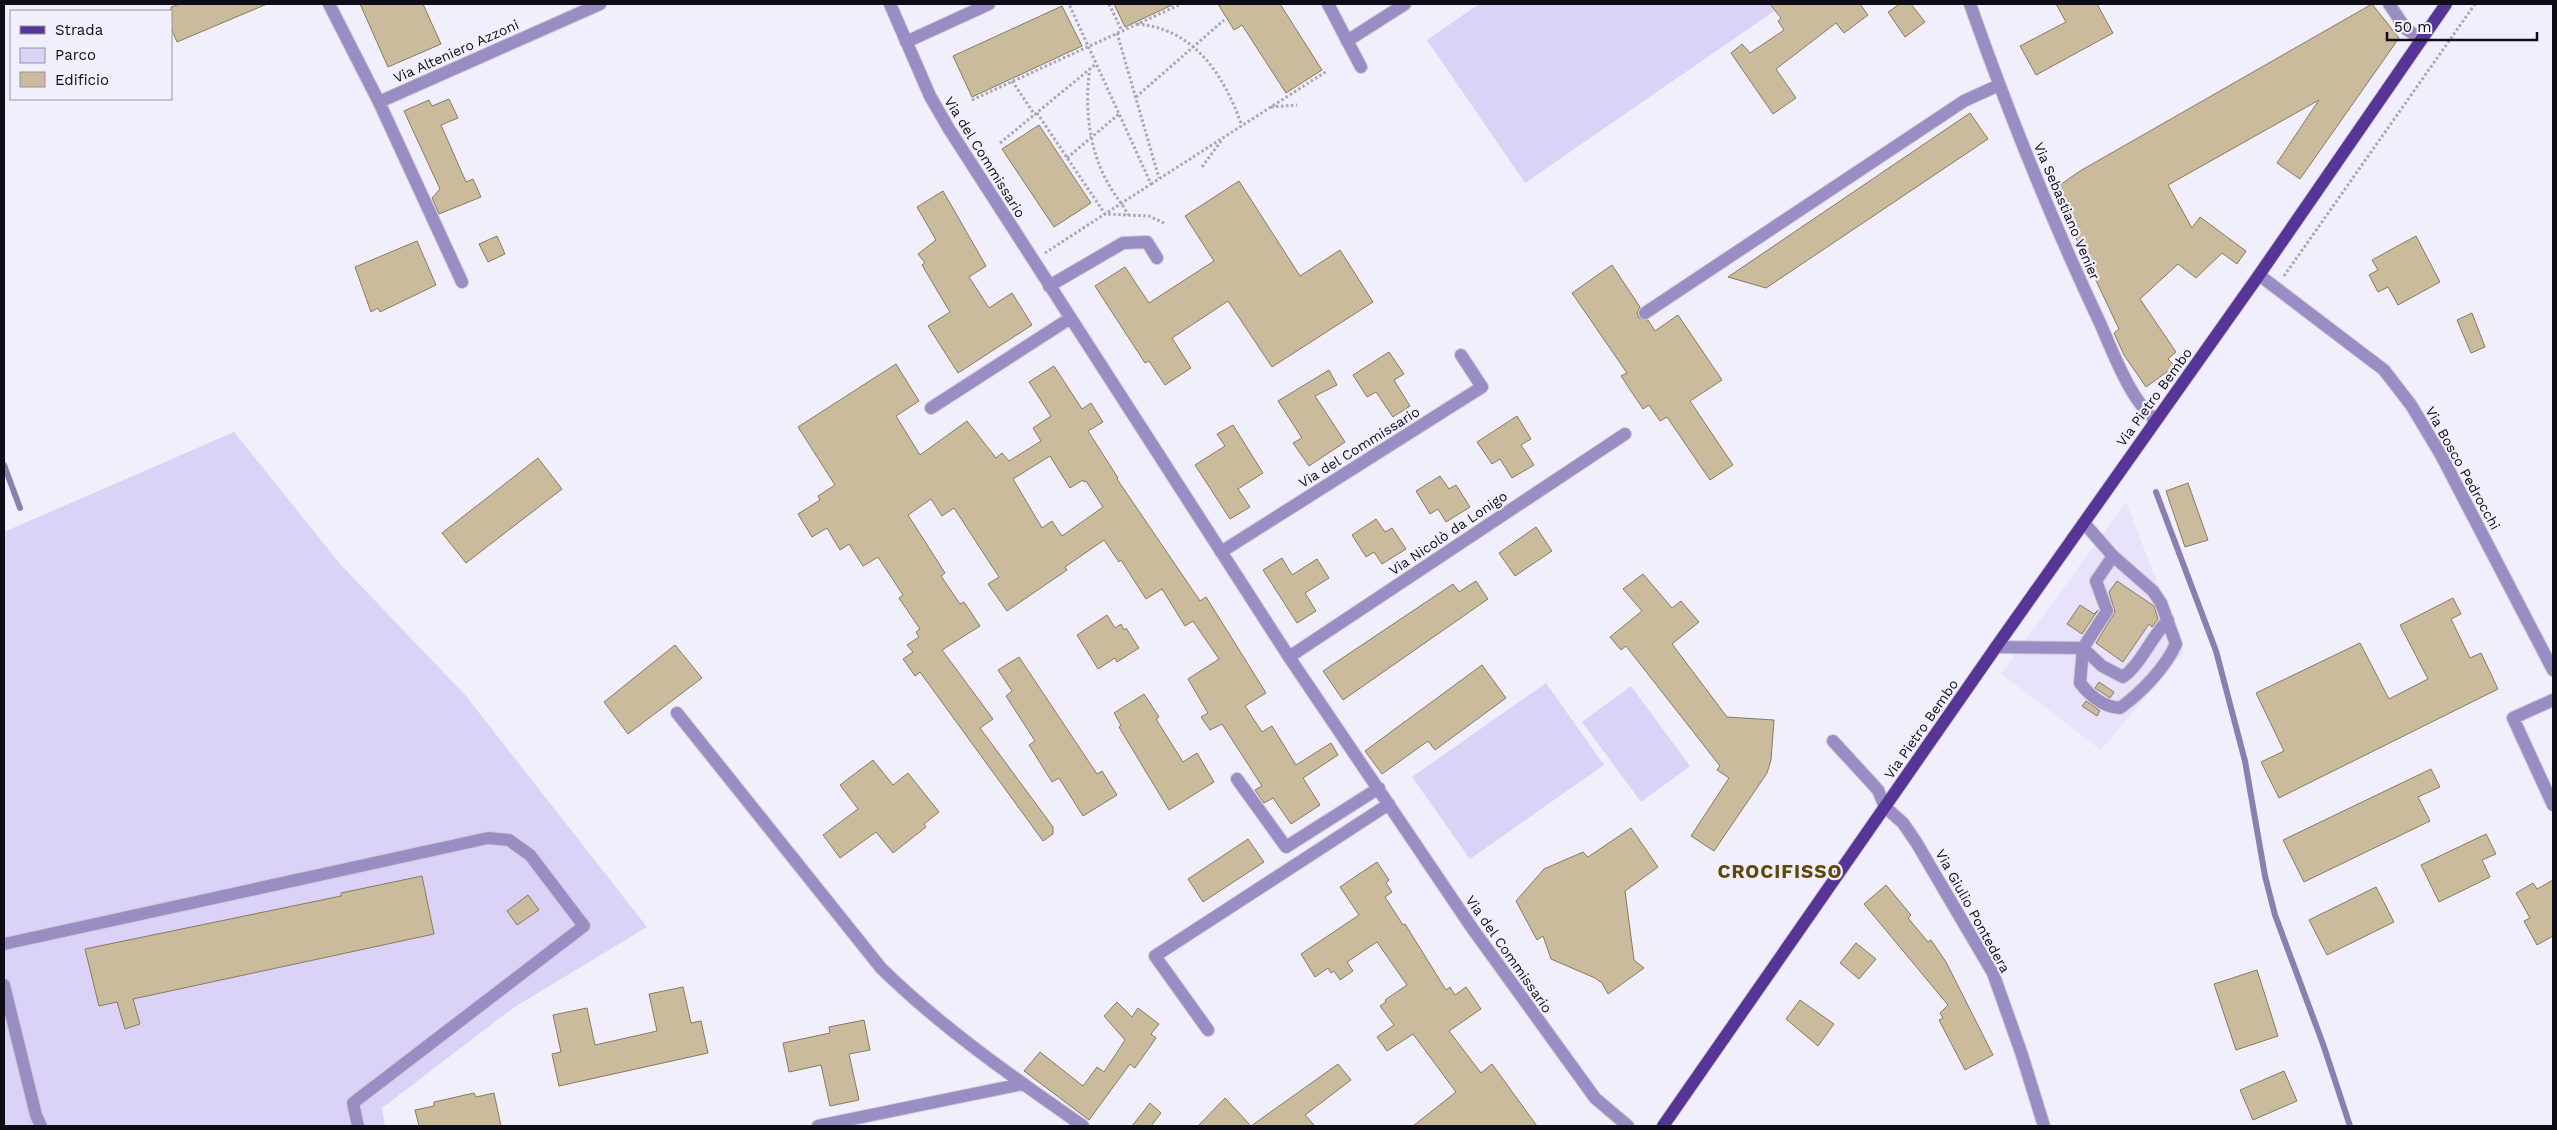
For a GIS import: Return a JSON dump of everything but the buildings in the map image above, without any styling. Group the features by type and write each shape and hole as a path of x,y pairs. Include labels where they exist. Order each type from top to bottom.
{"main road":[{"name":"Via Pietro Bembo","path":"1663,1126 1996,647 2260,276 2446,4"}],"street":[{"path":"329,4 379,102 462,282"},
{"name":"Via Alteniero Azzoni","path":"379,102 600,4"},
{"name":"Via del Commissario","path":"890,4 930,96 1069,319 1289,657 1472,928 1580,1078 1604,1107 1628,1126"},
{"path":"906,42 989,4"},
{"path":"1328,4 1361,68"},
{"path":"1347,41 1405,4"},
{"name":"Via Sebastiano Venier","path":"1970,4 1999,85 2044,197 2108,342 2146,413 2156,420"},
{"path":"2389,4 2406,29 2421,39"},
{"path":"1644,313 1964,101 1999,85"},
{"path":"1048,286 1122,243 1147,242 1158,258"},
{"name":"Via Bosco Pedrocchi","path":"2260,276 2384,370 2410,405 2441,455 2553,670"},
{"path":"931,408 1069,319"},
{"name":"Via del Commissario","path":"1221,552 1482,387 1461,356"},
{"name":"Via Nicolò da Lonigo","path":"1289,657 1624,434"},
{"path":"2084,523 2112,556 2153,591 2162,603 2176,644 2172,654 2138,694 2120,708 2108,708 2087,692 2080,683 2083,648 2107,611 2096,581 2112,556"},
{"path":"1996,647 2083,648 2102,666 2123,677 2130,672 2159,629 2168,620"},
{"path":"2553,700 2513,718 2553,805"},
{"path":"677,713 881,968 911,998 1022,1084 1083,1126"},
{"name":"Via Pietro Bembo","path":"1833,741 1878,790 1885,807"},
{"path":"1237,779 1286,847 1379,788"},
{"path":"1208,1030 1154,956 1389,804"},
{"name":"Via Giulio Pontedera","path":"1885,807 1903,823 1929,861 1993,973 2022,1052 2044,1126"},
{"path":"4,944 488,838 508,840 530,855 584,926 353,1103 358,1126"},
{"path":"4,985 36,1115 42,1126"},
{"path":"818,1126 1022,1084"}],"path":[{"path":"1069,4 1151,184"},
{"path":"1109,4 1122,31"},
{"path":"972,100 1181,4"},
{"path":"2288,270 2475,4"},
{"path":"1136,97 1224,20"},
{"path":"1136,24 1154,26 1174,33 1193,46 1222,81 1242,126"},
{"path":"1117,33 1159,178"},
{"path":"1000,144 1096,64"},
{"path":"1090,68 1087,87 1091,137 1100,166 1110,186 1123,203 1128,215"},
{"path":"1033,261 1327,71"},
{"path":"1012,82 1105,214"},
{"path":"1271,108 1298,106"},
{"path":"1066,158 1118,114"},
{"path":"1202,167 1222,139"},
{"path":"1105,214 1149,216 1164,223"}],"shaded area":[{"path":"2126,502 2184,651 2101,750 2001,674"}],"green space":[{"path":"1479,4 1778,4 1780,7 1525,183 1427,40"},
{"path":"234,432 341,565 466,696 647,927 513,1008 382,1108 385,1126 4,1126 4,532"},
{"path":"1546,683 1604,765 1470,859 1412,777"},
{"path":"1631,686 1690,766 1641,802 1582,722"}],"waterway":[{"path":"4,465 20,508"},
{"path":"2156,492 2216,651 2245,761 2265,876 2275,915 2323,1044 2350,1126"}],"district":[{"name":"CROCIFISSO","path":"1780,871"}]}
